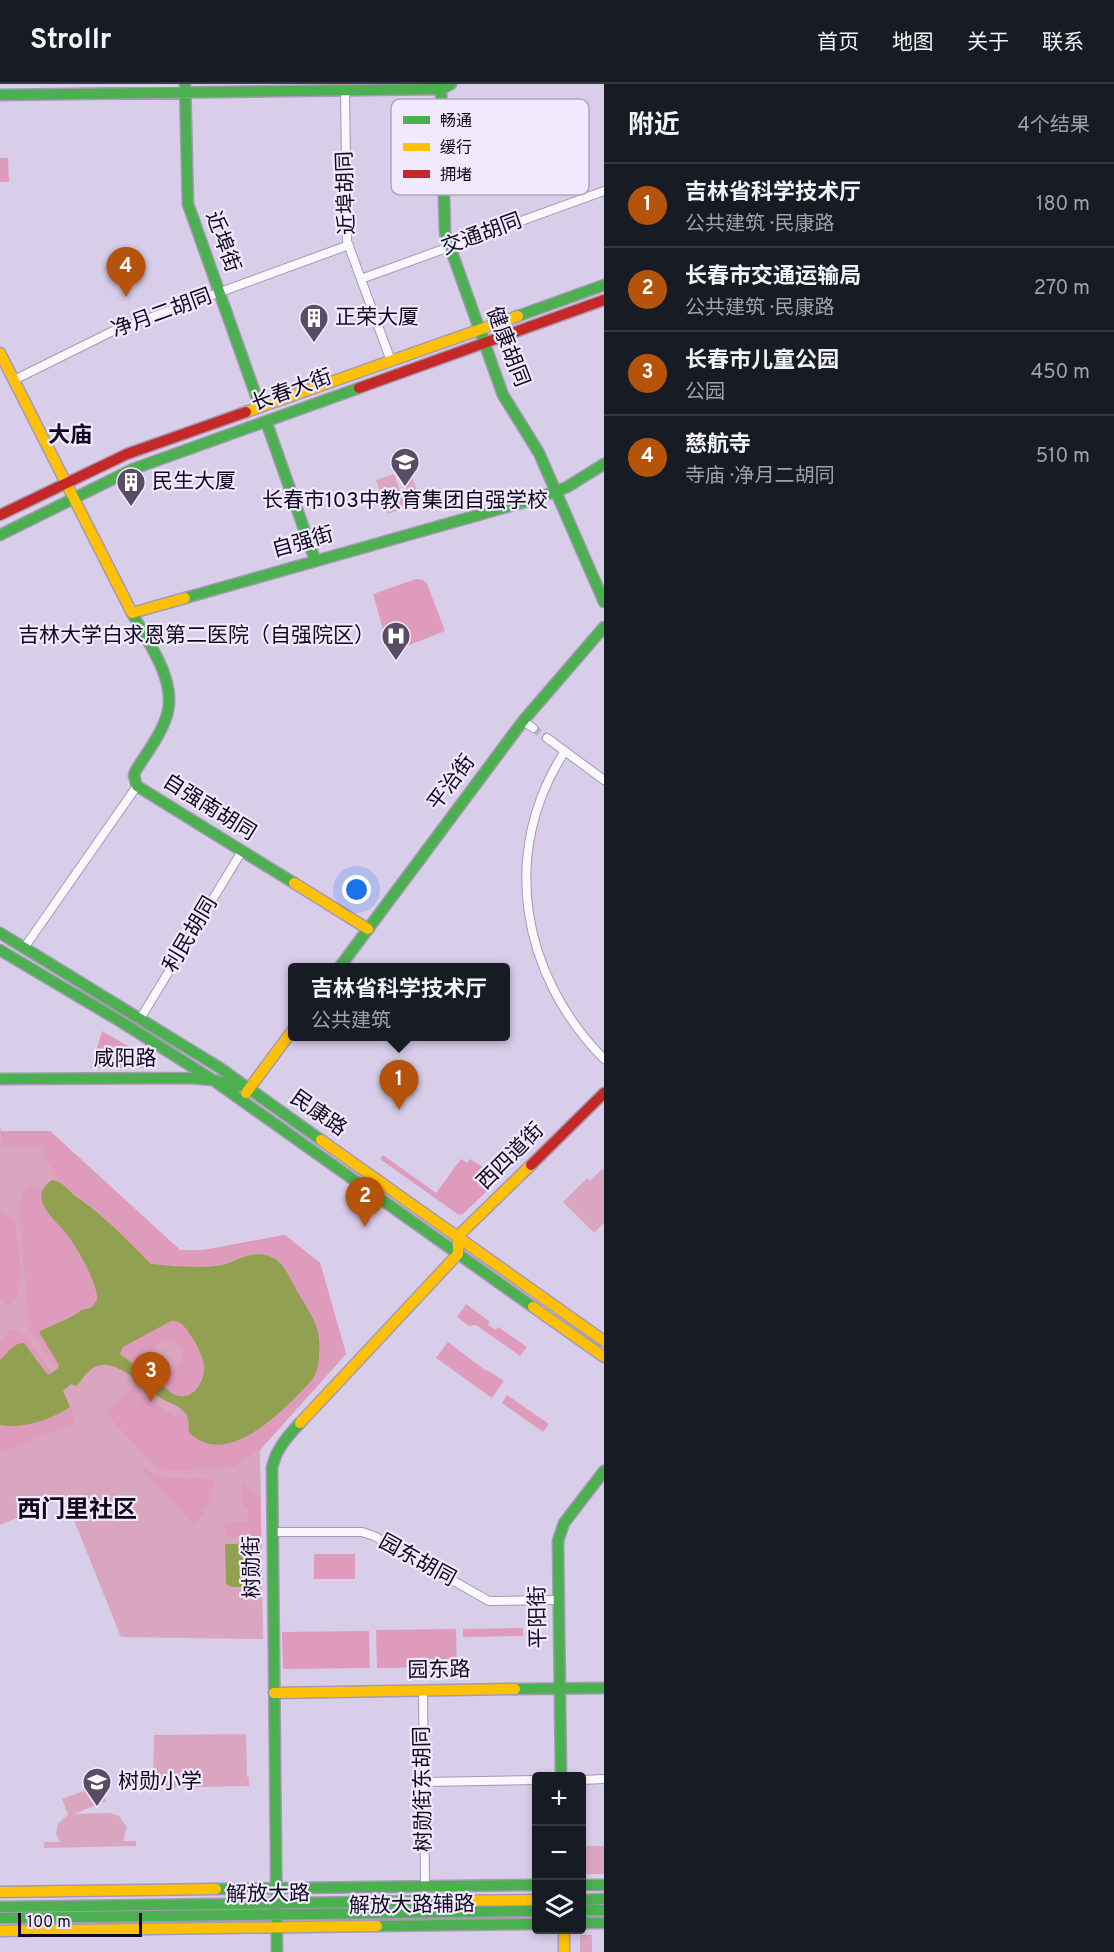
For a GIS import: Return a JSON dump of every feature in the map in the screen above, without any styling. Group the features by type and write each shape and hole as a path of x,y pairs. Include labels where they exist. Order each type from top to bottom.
{"street":[{"path":"0,95 63,89 345,90 446,86"},
{"name":"近埠街","path":"185,88 188,204 260,407"},
{"name":"近埠胡同","path":"345,90 347,241 391,361"},
{"name":"交通胡同","path":"361,279 604,191"},
{"name":"健康胡同","path":"445,195 445,233 503,395 539,453 604,602"},
{"name":"净月二胡同","path":"14,380 111,332 349,245"},
{"name":"长春大街","path":"0,515 127,454 604,285"},
{"name":"长春大街","path":"0,535 133,469 604,300"},
{"path":"0,353 166,680 170,702 166,717 135,772 137,786"},
{"path":"266,422 315,560"},
{"name":"自强街","path":"132,613 556,492 604,464"},
{"name":"平治街","path":"343,963 523,721 604,627"},
{"path":"523,721 533,728"},
{"path":"547,738 604,780"},
{"path":"565,751 546,783 531,831 526,873 529,915 542,964 556,997 576,1027 604,1059"},
{"name":"自强南胡同","path":"24,948 137,786 368,929"},
{"name":"利民胡同","path":"140,1019 242,851"},
{"name":"民康路","path":"0,933 250,1089 604,1341"},
{"name":"民康路","path":"0,950 213,1080 604,1357"},
{"path":"241,1100 288,1037"},
{"name":"咸阳路","path":"0,1079 182,1078 213,1080 250,1089"},
{"name":"西四道街","path":"458,1236 604,1093"},
{"path":"458,1236 458,1254"},
{"name":"树勋街","path":"278,1952 273,1460 278,1447 458,1254"},
{"name":"平阳街","path":"561,1772 559,1534 564,1522 604,1471"},
{"name":"园东胡同","path":"273,1532 362,1532 374,1536 489,1601 558,1600"},
{"name":"园东路","path":"274,1693 604,1688"},
{"name":"树勋街东胡同","path":"423,1691 425,1887"},
{"path":"586,1780 604,1779"},
{"path":"424,1782 532,1780"},
{"path":"586,1885 604,1885"},
{"name":"解放大路辅路","path":"0,1893 532,1886"},
{"path":"586,1900 604,1899"},
{"name":"解放大路","path":"0,1918 532,1900"},
{"name":"解放大路","path":"0,1907 532,1911"},
{"path":"586,1910 604,1910"},
{"path":"586,1923 604,1923"},
{"name":"解放大路辅路","path":"0,1931 532,1924"},
{"path":"564,1934 564,1952"}],"shaded area":[{"path":"0,158 8,158 9,182 0,182"},
{"path":"402,449 419,496 410,499 393,452"},
{"path":"394,474 406,507 388,514 376,480"},
{"path":"416,579 423,580 427,584 445,631 399,649 393,649 387,644 373,594"},
{"path":"102,1031 152,1060 154,1063 151,1068 91,1068"},
{"path":"0,1125 1,1131 50,1131 180,1250 204,1250 285,1235 320,1263 346,1354 260,1450 263,1639 121,1637 65,1498 0,1525"},
{"path":"1,1131 50,1131 180,1250 204,1250 285,1235 320,1263 346,1354 260,1450 239,1461 237,1467 162,1471 150,1462 106,1413 132,1388 176,1417 181,1409 188,1417 189,1432 227,1443 242,1440 271,1421 316,1373 321,1340 282,1265 269,1256 259,1254 214,1266 151,1264 101,1213 56,1180 50,1165 44,1160 43,1145 1,1145"},
{"path":"383,1155 436,1193 461,1159 467,1163 470,1159 484,1168 490,1160 506,1173 463,1214 459,1215 380,1159"},
{"path":"602,1169 604,1171 604,1223 594,1233 563,1202 587,1178 590,1181"},
{"path":"52,1180 63,1185 107,1221 151,1264 208,1267 223,1265 255,1254 274,1258 286,1271 317,1328 319,1361 312,1380 272,1419 238,1440 221,1445 204,1442 189,1432 187,1416 181,1409 162,1399 133,1377 108,1365 93,1368 77,1386 71,1384 63,1391 70,1407 62,1412 18,1426 0,1425 0,1360 14,1346 24,1343 47,1374 50,1374 59,1365 39,1332 81,1310 91,1308 97,1300 95,1286 82,1259 69,1237 42,1202 41,1195 44,1187","holes":["171,1321 177,1321 187,1331 203,1360 203,1378 196,1390 186,1396 173,1394 120,1354 123,1347"]},
{"path":"29,1185 44,1190 43,1193 79,1254 97,1292 97,1300 91,1308 81,1310 39,1332 59,1365 57,1369 29,1329 19,1208 23,1191"},
{"path":"0,1210 14,1220 16,1225 20,1270 18,1293 14,1301 7,1305 0,1299"},
{"path":"466,1304 490,1322 488,1325 496,1330 498,1327 527,1347 520,1356 476,1325 469,1326 457,1317"},
{"path":"171,1321 180,1322 188,1330 199,1350 204,1367 196,1389 193,1393 183,1397 169,1392 147,1374 155,1365 158,1369 167,1372 180,1365 183,1351 175,1343 165,1341 160,1343 151,1357 139,1368 120,1354 123,1347"},
{"path":"10,1330 24,1335 52,1373 47,1374 24,1343 14,1346 0,1360 0,1341"},
{"path":"448,1342 486,1371 504,1381 492,1398 436,1358"},
{"path":"507,1395 549,1424 543,1432 502,1403"},
{"path":"70,1407 74,1419 71,1426 0,1453 0,1425 36,1422"},
{"path":"146,1468 161,1477 215,1480 207,1507 195,1525 142,1470"},
{"path":"242,1483 261,1498 261,1537 226,1537 225,1523 248,1522 248,1508 242,1504"},
{"path":"225,1544 254,1544 255,1587 232,1587 226,1584"},
{"path":"314,1554 355,1554 355,1579 314,1579"},
{"path":"523,1628 523,1636 463,1637 463,1629"},
{"path":"456,1629 457,1667 377,1668 376,1630"},
{"path":"369,1631 370,1668 283,1669 282,1632"},
{"path":"246,1734 249,1786 153,1788 154,1735"},
{"path":"100,1785 106,1801 74,1814 110,1813 119,1816 127,1827 123,1841 136,1841 136,1846 44,1848 44,1842 60,1842 56,1833 58,1824 68,1814 62,1799"},
{"path":"586,1846 604,1846 604,1874 586,1874"},
{"path":"580,1935 592,1935 592,1952 580,1952"}],"tunnel":[{"path":"533,728 547,738"}],"traffic: fast":[{"path":"185,84 188,204 260,407"},
{"path":"0,95 441,89 451,84"},
{"path":"441,89 441,99"},
{"path":"444,195 445,233 503,395 539,453 604,602"},
{"path":"518,316 604,285"},
{"path":"0,535 133,469 359,388"},
{"path":"266,421 315,560"},
{"path":"185,598 535,499 567,487 604,464"},
{"path":"132,613 164,672 169,698 166,719 135,772 137,786 294,883"},
{"path":"343,963 523,721 604,627"},
{"path":"0,933 220,1068 321,1140"},
{"path":"0,950 213,1080 533,1307"},
{"path":"0,1079 190,1078 213,1080 248,1088"},
{"path":"277,1952 272,1468 279,1449 300,1423"},
{"path":"561,1772 558,1541 564,1523 604,1471"},
{"path":"515,1689 604,1688"},
{"path":"216,1889 532,1885"},
{"path":"586,1885 604,1885"},
{"path":"586,1900 604,1899"},
{"path":"0,1907 443,1901"},
{"path":"586,1910 604,1910"},
{"path":"0,1918 532,1911"},
{"path":"586,1923 604,1923"},
{"path":"377,1926 532,1924"}],"traffic: slow":[{"path":"246,412 518,316"},
{"path":"0,353 132,613 185,598"},
{"path":"294,883 368,929"},
{"path":"246,1093 288,1036"},
{"path":"321,1140 604,1341"},
{"path":"300,1423 458,1254 458,1236 531,1165"},
{"path":"533,1307 604,1357"},
{"path":"274,1693 515,1689"},
{"path":"0,1892 216,1889"},
{"path":"443,1901 532,1900"},
{"path":"0,1931 377,1926"},
{"path":"564,1934 564,1952"}],"traffic: jam":[{"path":"359,388 604,300"},
{"path":"0,515 127,454 246,412"},
{"path":"531,1165 604,1093"}],"place":[{"name":"慈航寺","path":"126,297"},
{"name":"正荣大厦","path":"314,344"},
{"name":"长春市103中教育集团自强学校","path":"405,488"},
{"name":"民生大厦","path":"131,508"},
{"name":"吉林大学白求恩第二医院（自强院区）","path":"396,662"},
{"name":"吉林省科学技术厅","path":"399,1110"},
{"name":"长春市交通运输局","path":"365,1227"},
{"name":"长春市儿童公园","path":"151,1402"},
{"name":"树勋小学","path":"97,1808"}],"district":[{"name":"大庙","path":"70,436"},
{"name":"西门里社区","path":"77,1511"}]}
